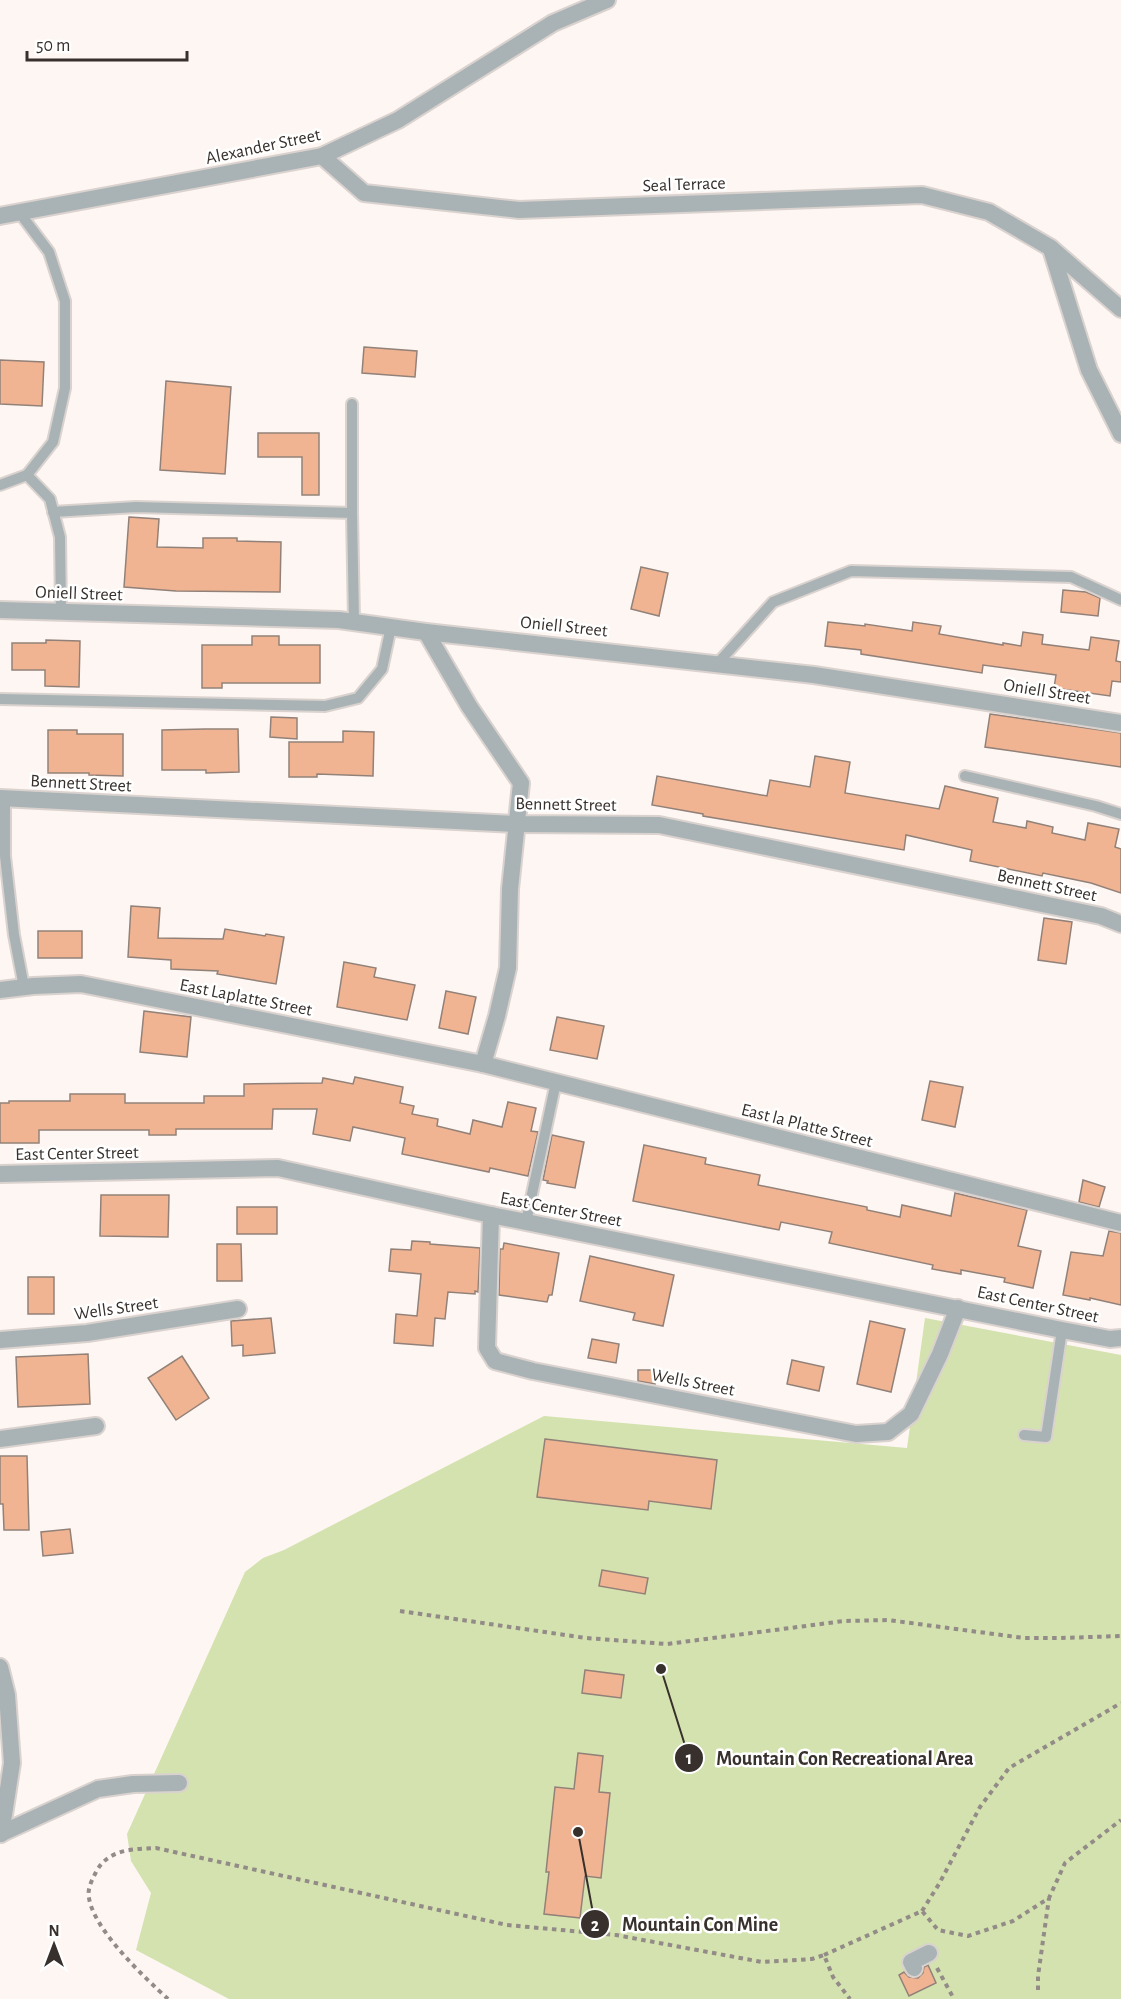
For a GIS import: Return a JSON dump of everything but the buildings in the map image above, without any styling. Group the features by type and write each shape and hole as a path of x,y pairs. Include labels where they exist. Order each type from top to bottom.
{"street":[{"name":"Alexander Street","path":"0,216 322,156 398,120 553,23 607,0"},
{"name":"Seal Terrace","path":"322,156 363,193 519,210 922,195 989,212 1051,248 1121,309"},
{"path":"1051,248 1089,370 1121,434"},
{"name":"Oniell Street","path":"0,610 354,621 426,632 814,675 1121,723"},
{"path":"426,632 470,706 521,783 510,889 508,968 483,1064"},
{"name":"Bennett Street","path":"3,799 516,824 658,825 1101,916 1121,924"},
{"name":"East Laplatte Street","path":"0,990 81,984 483,1064"},
{"name":"East la Platte Street","path":"483,1064 1121,1223"},
{"name":"East Center Street","path":"0,1174 278,1168 491,1215 1116,1338"},
{"name":"Wells Street","path":"491,1215 487,1348 495,1360 533,1371 856,1434 888,1432 911,1414 940,1354 958,1308"},
{"name":"Wells Street","path":"0,1340 87,1333 238,1309"},
{"path":"0,1438 96,1426"},
{"path":"0,1667 7,1695 12,1763 0,1834"},
{"path":"0,1834 98,1789 133,1784 179,1783"},
{"path":"914,1968 911,1962 928,1953"}],"lane":[{"path":"0,485 27,475 53,442 65,388 65,301 49,252 19,212"},
{"path":"352,404 354,621"},
{"path":"27,475 50,499 60,537 61,612"},
{"path":"53,512 136,507 352,513"},
{"path":"718,663 773,602 851,571 1071,577 1121,600"},
{"path":"0,699 325,706 358,698 382,669 391,627"},
{"path":"965,776 1096,806 1121,814"},
{"path":"3,799 4,878 24,987"},
{"path":"526,1222 556,1082"},
{"path":"1024,1435 1046,1437 1062,1329"}],"path":[{"path":"400,1611 586,1638 667,1644 844,1621 888,1620 1024,1638 1121,1635"},
{"path":"168,1999 108,1936 94,1917 88,1896 91,1881 99,1866 113,1854 133,1849 156,1848 507,1925 616,1935 762,1962 812,1959 922,1911 939,1884 980,1806 1009,1768 1121,1703"},
{"path":"1038,1990 1049,1898 1065,1863 1121,1820"},
{"path":"922,1911 938,1930 969,1936 1013,1921 1049,1898"},
{"path":"824,1955 834,1977 850,1999"}],"green space":[{"path":"925,1318 1121,1355 1121,1999 229,1999 136,1950 151,1893 131,1861 127,1834 245,1572 263,1558 284,1550 544,1416 907,1448"}],"place":[{"name":"Mountain Con Recreational Area","path":"661,1669"},
{"name":"Mountain Con Mine","path":"578,1832"}]}
